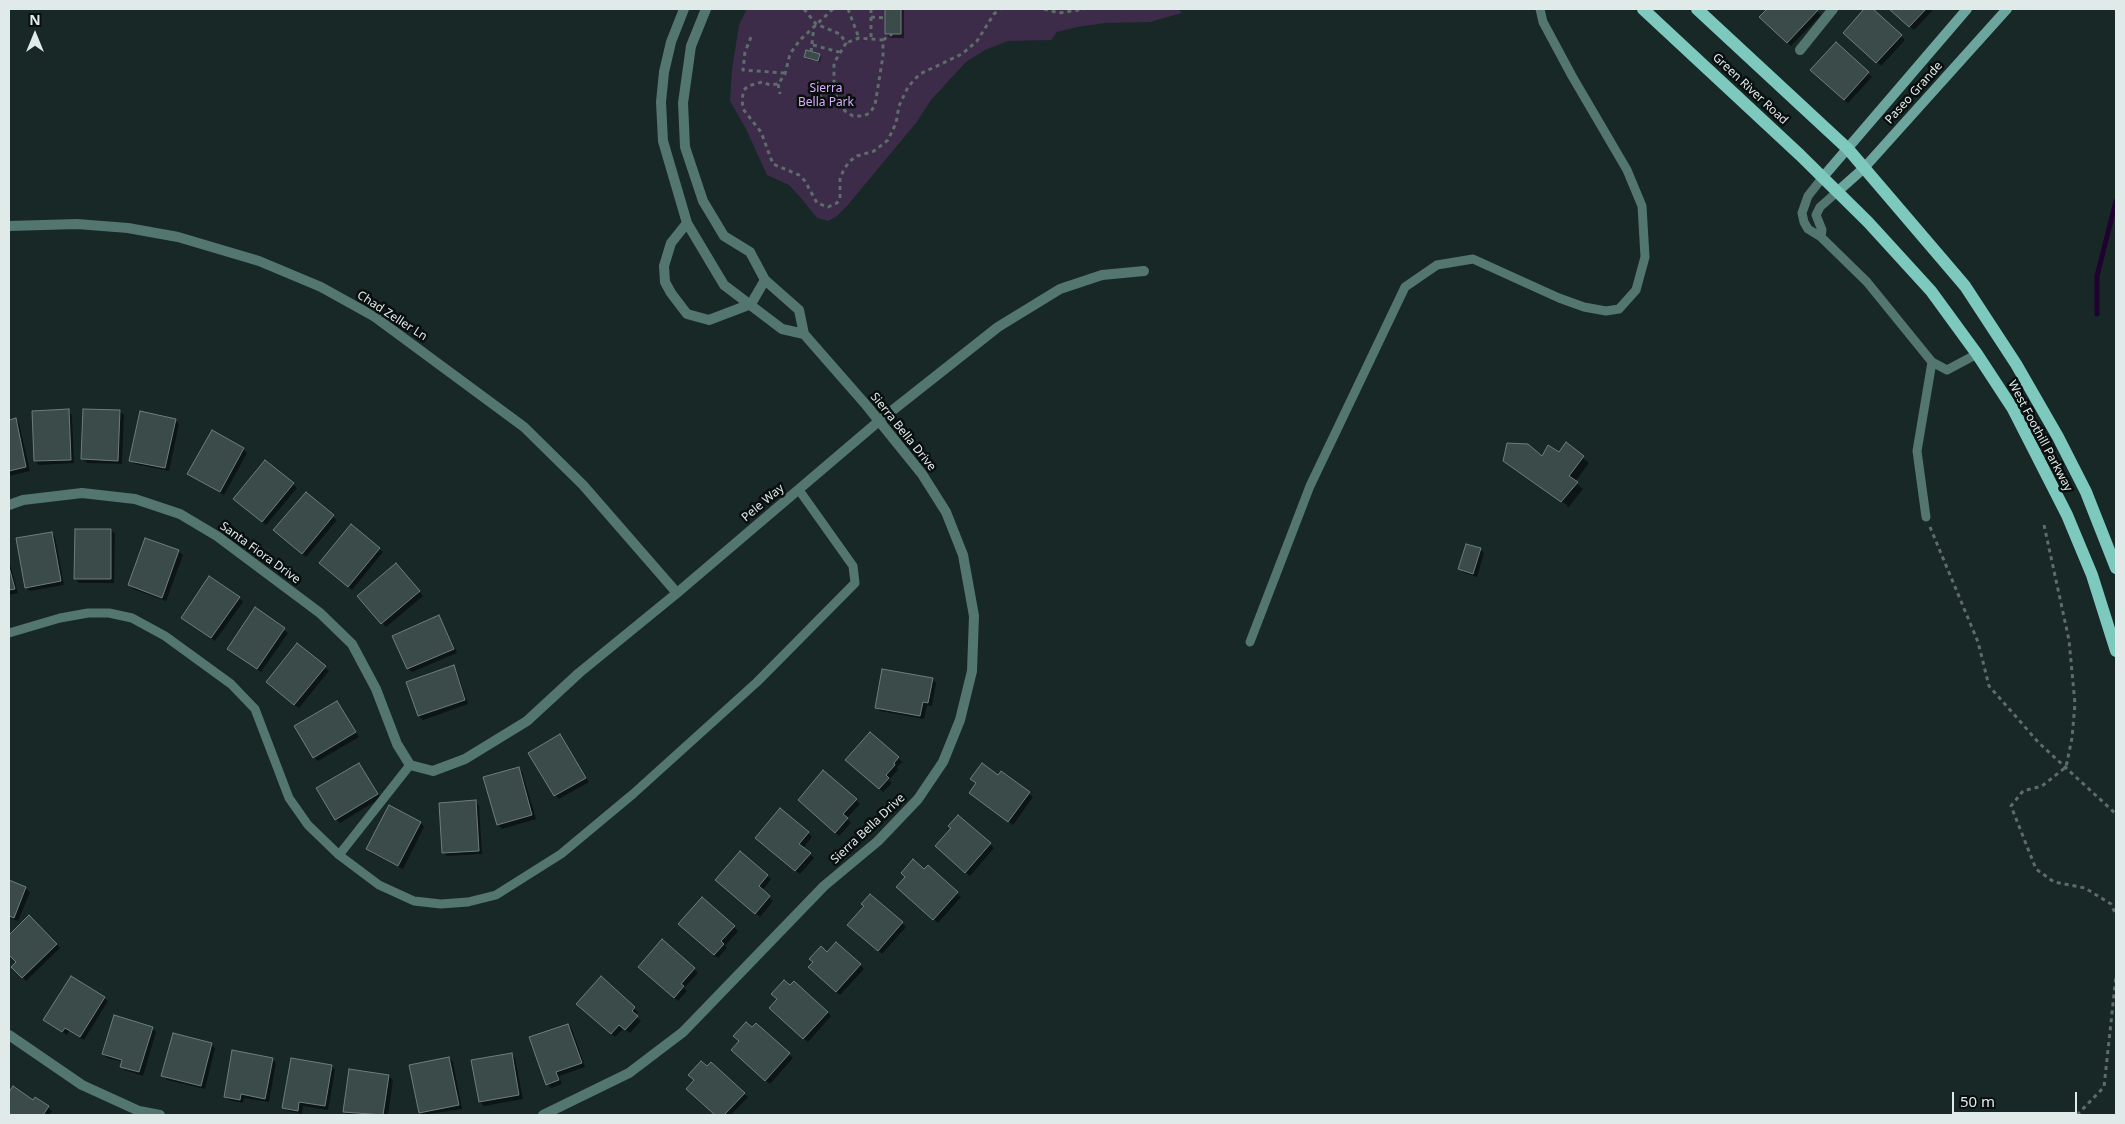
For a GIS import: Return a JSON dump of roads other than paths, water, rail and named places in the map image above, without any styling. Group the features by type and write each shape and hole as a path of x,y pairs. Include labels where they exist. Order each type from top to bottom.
{"main road":[{"name":"Green River Road","path":"1643,9 1837,192"},
{"name":"Green River Road","path":"1697,9 1848,149 1864,168"},
{"name":"Paseo Grande","path":"1823,177 1967,9"},
{"name":"Paseo Grande","path":"1837,192 1864,168 2007,9"},
{"name":"West Foothill Parkway","path":"1864,168 1965,286 2016,364 2086,492 2116,568"},
{"name":"West Foothill Parkway","path":"1837,192 1931,291 1977,354 2013,409 2067,516 2092,575 2116,650"}],"street":[{"path":"684,9 671,42 664,72 661,102 663,141 687,223 724,285 782,329 804,334"},
{"name":"Sierra Bella Drive","path":"542,1115 629,1073 684,1032 824,886 878,841 918,799 943,762 960,720 972,671 974,616 963,555 946,512 922,474 804,334 799,310 766,280 750,252 724,236 703,201 685,147 682,103 691,46 706,9"},
{"path":"1800,50 1833,9"},
{"path":"687,223 671,243 664,266 665,282 670,293 687,314 709,320 751,304 766,280"},
{"name":"Chad Zeller Ln","path":"9,226 77,224 128,228 178,237 258,261 321,287 375,317 524,428 583,486 677,594"},
{"name":"Pele Way","path":"410,765 433,771 465,760 527,721 579,673 677,594 879,421 998,327 1060,289 1102,275 1144,271"},
{"name":"Santa Fiora Drive","path":"9,505 24,500 82,493 135,499 180,514 217,536 320,613 352,644 376,689 397,744 410,765"},
{"path":"9,1029 12,1037 82,1085 139,1111 160,1115"}],"lane":[{"path":"1250,642 1310,486 1405,287 1437,265 1472,259 1559,298 1584,307 1606,311 1619,309 1636,290 1645,257 1642,206 1627,170 1543,22 1540,9"},
{"path":"1823,177 1808,196 1802,213 1808,229 1821,237 1867,282 1932,362 1947,370 1977,354"},
{"path":"1821,237 1822,230 1816,214 1820,207 1837,192"},
{"path":"1926,517 1917,451 1932,362"},
{"path":"9,633 60,618 88,613 109,613 132,618 165,636 231,684 255,709 289,798 308,825 339,855 379,885 414,901 441,904 468,902 496,895 561,854 634,794 757,682 855,584 853,566 799,490"},
{"path":"339,855 410,765"}],"waterway":[{"path":"2097,314 2097,276 2116,201"}],"park label":[{"name":"Sierra Bella Park","path":"826,96"}]}
